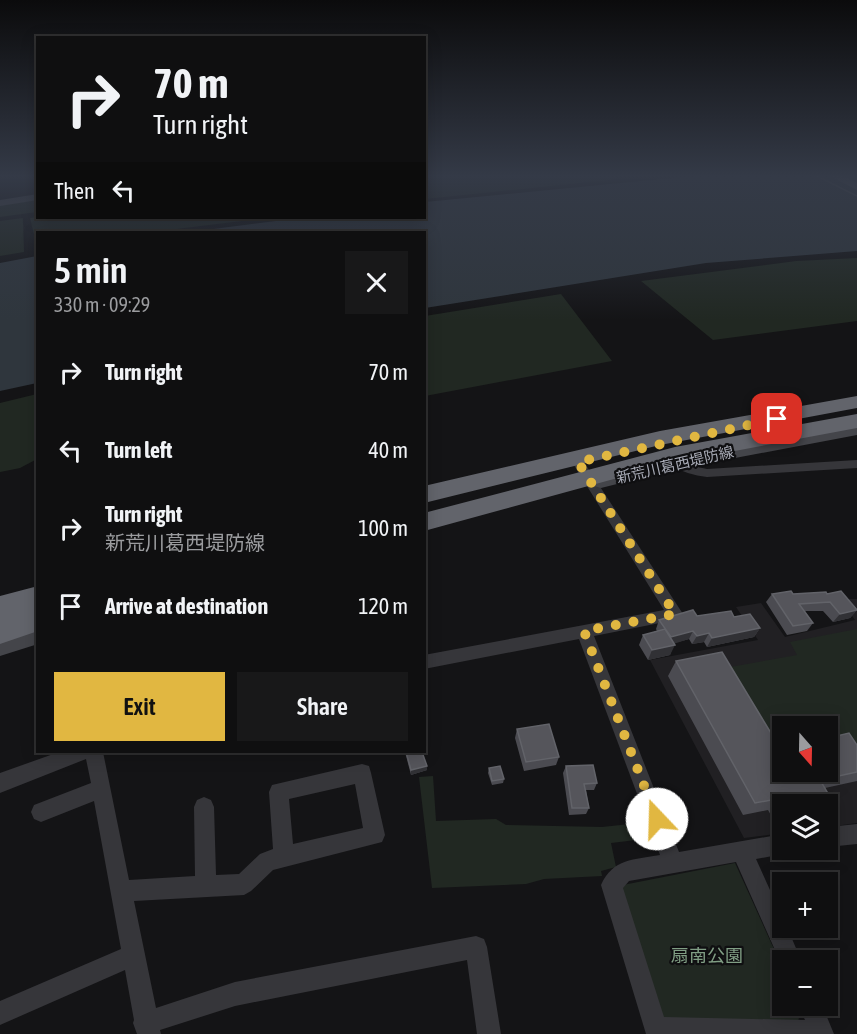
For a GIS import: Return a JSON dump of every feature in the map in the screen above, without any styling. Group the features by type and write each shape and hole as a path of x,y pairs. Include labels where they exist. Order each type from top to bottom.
{"highway":[{"path":"426,484 551,452 653,429 857,394"},
{"path":"426,495 660,438 857,402"},
{"path":"426,506 554,473 669,448 857,412"},
{"path":"426,522 564,487 617,469 790,432 857,421"},
{"path":"0,609 36,598"},
{"path":"0,633 36,620"},
{"path":"0,633 36,625"}],"main road":[{"name":"新荒川葛西堤防線","path":"426,500 663,442 857,402"},
{"name":"新荒川葛西堤防線","path":"426,526 677,463 857,430"},
{"path":"0,621 36,611"},
{"path":"0,646 36,635"}],"street":[{"path":"426,662 675,614 578,462"},
{"path":"677,463 690,470 706,473 857,464"},
{"path":"584,631 673,863"},
{"path":"0,783 79,753"},
{"path":"94,753 147,1028 235,994 476,947 489,1034"},
{"path":"120,891 244,884 267,861 284,855 375,835 362,773 279,792 284,855"},
{"path":"41,812 102,788"},
{"path":"204,807 206,886"},
{"path":"838,836 857,834"},
{"path":"772,846 623,873 612,885 656,1029 822,1033 815,1016"},
{"path":"741,850 786,950"},
{"path":"0,1013 132,956"}],"shaded area":[{"path":"259,223 857,223 857,251 706,263 426,308 426,231 198,231"},
{"path":"36,256 36,383 0,391 0,263"},
{"path":"840,599 857,599 857,823 838,826 838,794 772,794 772,834 744,838 650,660 758,640 736,607 761,603 785,637 855,620"}],"green space":[{"path":"0,223 23,223 24,252 0,256"},
{"path":"31,223 224,223 160,231 36,231 36,243"},
{"path":"857,258 857,321 713,340 641,281 796,261"},
{"path":"561,294 612,361 426,396 426,316"},
{"path":"36,394 36,460 20,468 0,472 0,403"},
{"path":"857,629 857,743 838,743 838,716 772,716 772,742 725,668 797,655 790,642"},
{"path":"433,776 436,821 496,819 506,825 602,827 649,822 653,838 611,843 616,867 601,871 602,876 544,879 526,884 432,888 419,777"},
{"name":"扇南公園","path":"735,863 774,950 772,950 772,1016 799,1016 798,1022 666,1021 655,1007 622,899 623,885"}],"building":[{"path":"791,591 793,594 826,592 827,594 841,591 857,610 840,614 830,602 799,604 813,623 793,626 772,594"},
{"path":"693,610 697,616 731,611 734,617 750,614 760,628 712,638 709,633 697,636 693,631 671,637 659,620"},
{"path":"665,629 675,645 652,650 643,635"},
{"path":"722,652 772,735 772,782 821,782 828,794 772,794 772,800 755,803 676,661"},
{"path":"549,724 559,757 526,762 517,729"},
{"path":"849,733 857,745 857,772 838,776 838,736"},
{"path":"406,753 422,753 427,766 411,770"},
{"path":"593,765 597,783 584,784 589,808 572,808 566,766"},
{"path":"500,766 504,779 492,781 489,768"}],"route":[{"path":"657,819 584,631 675,614 578,462 777,419"}]}
